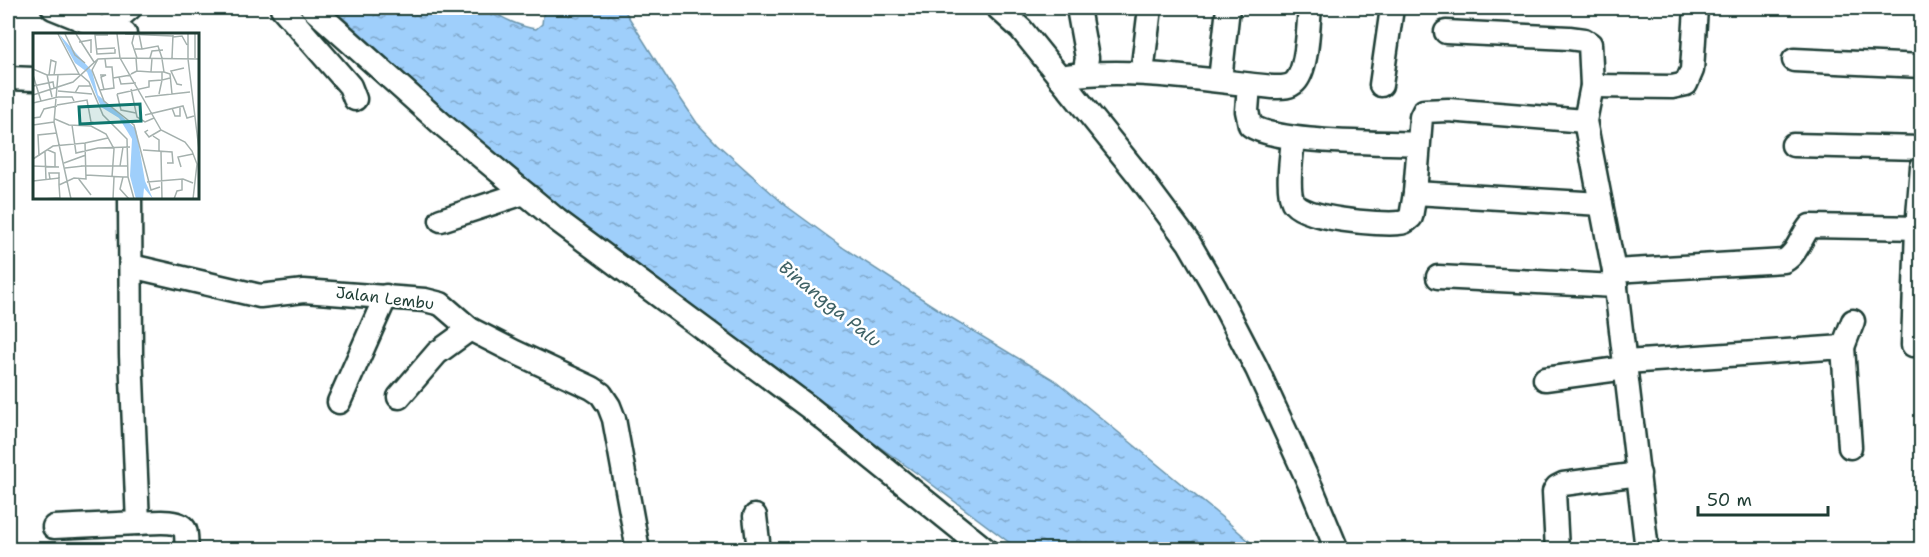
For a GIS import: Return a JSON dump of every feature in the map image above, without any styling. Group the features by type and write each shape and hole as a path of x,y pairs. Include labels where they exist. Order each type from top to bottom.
{"street":[{"path":"53,8 115,32 130,8"},
{"path":"282,8 350,86 355,99"},
{"path":"312,8 434,117 575,234 810,408 986,549"},
{"path":"998,8 1021,28 1189,243 1257,369 1337,549"},
{"path":"1078,8 1088,58 1084,74"},
{"path":"1142,73 1150,8"},
{"path":"1220,80 1228,8"},
{"path":"1059,77 1142,73 1288,87 1296,81 1300,74 1305,56 1310,8"},
{"path":"1382,85 1392,8"},
{"path":"1592,86 1672,87 1686,84 1692,70 1696,8"},
{"path":"1446,32 1584,40 1590,44 1592,86 1585,121 1615,279 1647,549"},
{"path":"1794,60 1922,66"},
{"path":"8,78 33,80"},
{"path":"1249,85 1247,111 1250,125 1257,131 1293,138 1418,144"},
{"path":"1293,138 1290,194 1299,209 1338,219 1401,224 1411,217 1421,117 1424,111 1448,110 1585,121"},
{"path":"1793,145 1922,148"},
{"path":"1913,345 1922,166"},
{"path":"441,220 524,193"},
{"path":"1415,193 1601,204"},
{"path":"130,200 131,354 138,523"},
{"path":"1438,277 1615,279 1784,261 1791,257 1797,249 1802,235 1810,226 1919,228"},
{"name":"Jalan Lembu","path":"131,266 260,296 304,291 386,296 441,304 470,329 577,379 601,394 614,419 638,549"},
{"path":"339,402 386,296"},
{"path":"1850,447 1843,346 1853,321"},
{"path":"399,397 437,353 470,329"},
{"path":"1545,379 1626,365 1843,346"},
{"path":"1557,549 1554,492 1557,488 1563,484 1639,474"},
{"path":"755,516 759,549"},
{"path":"54,527 174,522 182,525 186,531 187,549"}],"water":[{"name":"Binangga Palu","path":"332,8 489,8 511,22 536,29 542,24 544,8 623,8 697,123 785,205 845,249 950,317 1056,381 1258,549 1018,549 552,207"}]}
